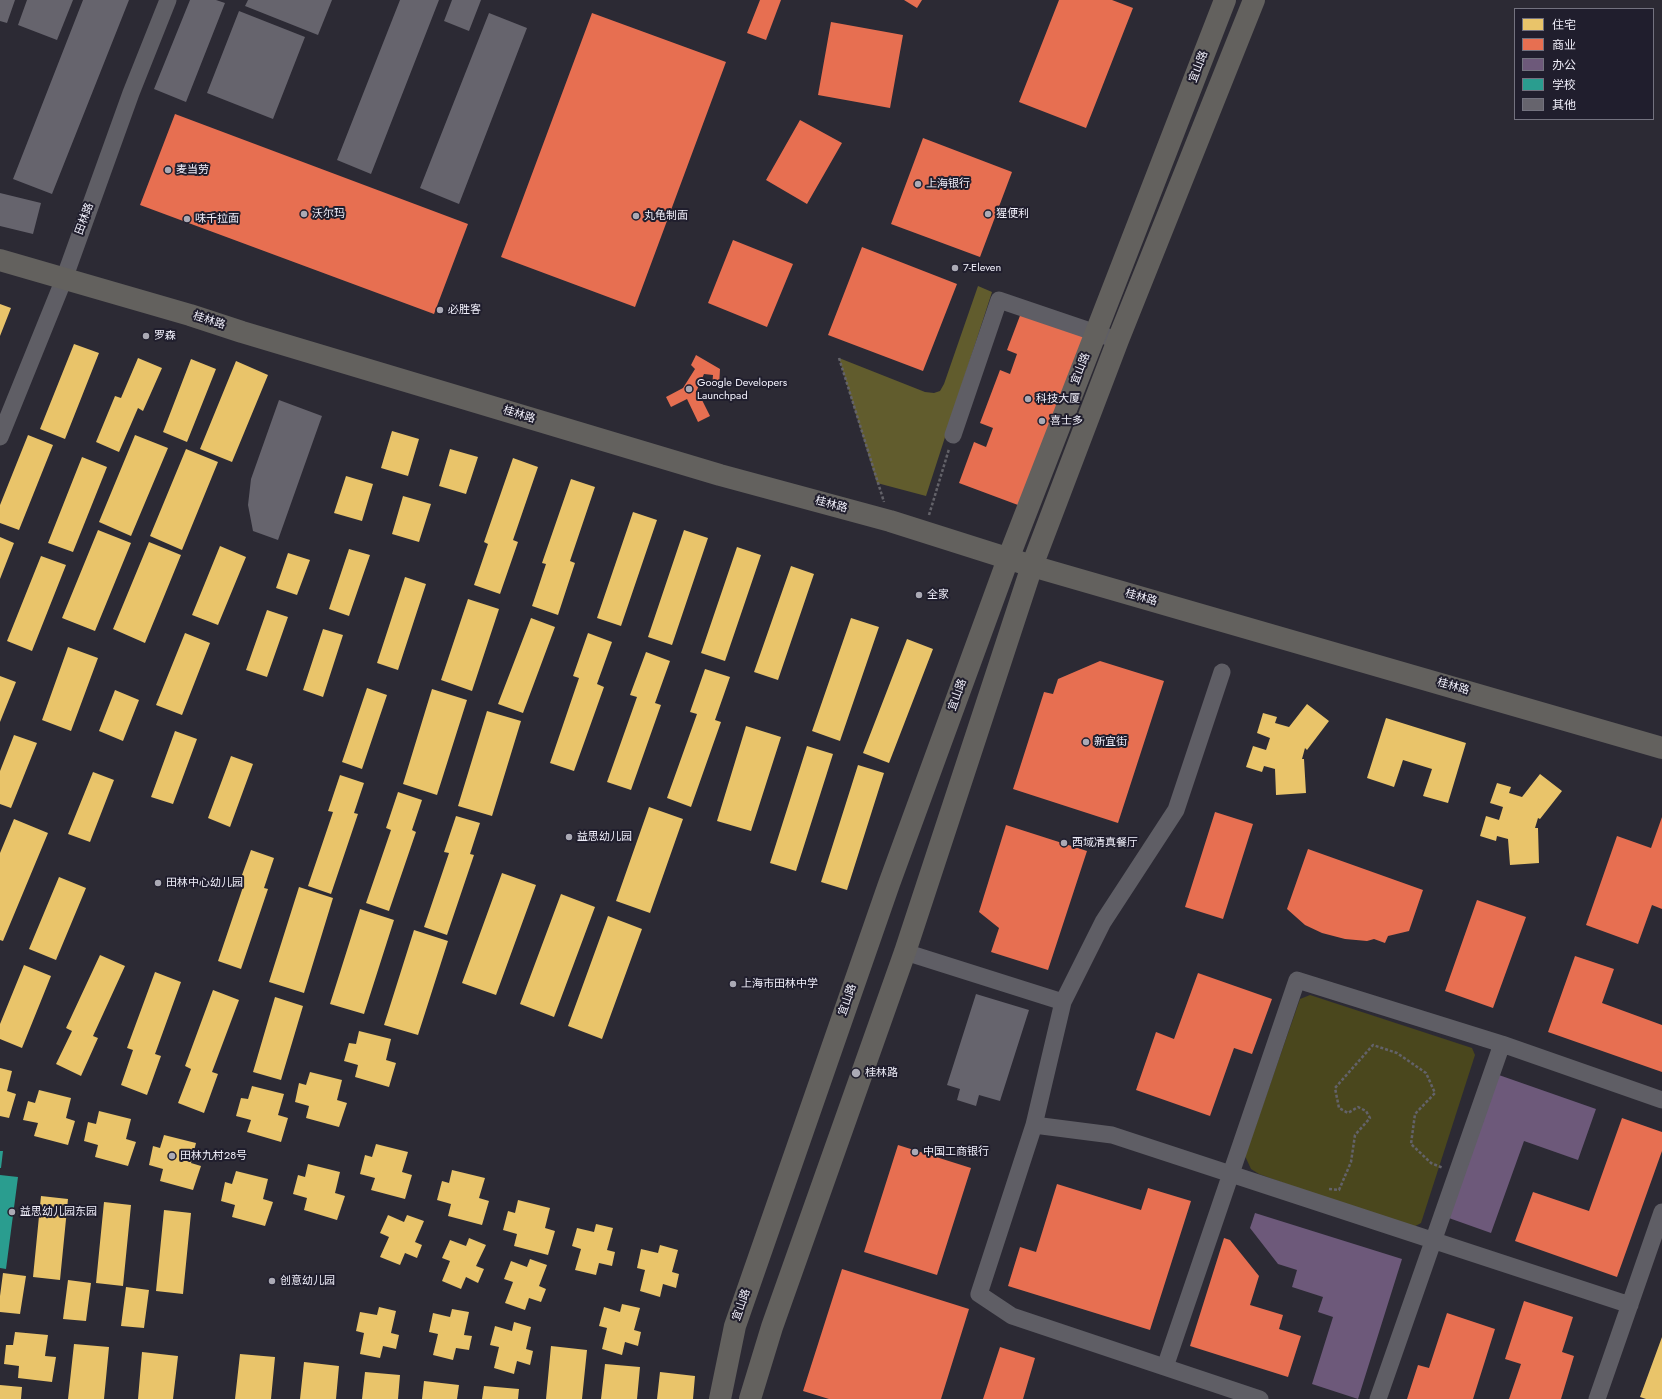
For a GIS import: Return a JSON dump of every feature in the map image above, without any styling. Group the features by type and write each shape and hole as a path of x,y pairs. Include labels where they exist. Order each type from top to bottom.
{"main road":[{"name":"宜山路","path":"720,1399 735,1326 889,884 1008,559 1225,0"},
{"path":"750,1399 772,1327 905,952 1032,566 1118,340 1254,0"},
{"name":"桂林路","path":"0,260 190,315 242,332 720,475 890,521 1008,559 1662,748"}],"street":[{"name":"田林路","path":"0,437 64,279 131,93 168,0"},
{"path":"953,435 999,300 1118,340"},
{"path":"1222,672 1176,810 1103,922 1063,1002 1034,1125 979,1294 1012,1316 1260,1399"},
{"path":"905,952 1063,1002"},
{"path":"1165,1367 1297,980 1502,1044 1662,1100"},
{"path":"1378,1399 1502,1044"},
{"path":"1034,1125 1112,1135 1630,1305"},
{"path":"1597,1399 1662,1212"}],"path":[{"path":"839,358 890,521"},
{"path":"924,531 953,435"},
{"path":"1306,1199 1329,1188 1339,1190 1352,1162 1355,1135 1370,1118 1366,1111 1358,1107 1348,1113 1339,1108 1335,1088 1373,1045 1397,1053 1426,1073 1435,1092 1415,1114 1412,1144 1432,1163 1456,1173"}],"shaded area":[{"path":"978,286 992,292 926,496 877,483 839,358 925,392 934,393 940,391 944,384"},
{"path":"1310,995 1472,1048 1475,1055 1421,1223 1410,1229 1259,1174 1251,1169 1245,1156 1300,999"}],"building: 住宅":[{"path":"0,304 11,308 0,336"},
{"path":"74,344 99,353 65,439 40,429"},
{"path":"138,358 162,368 143,411 138,408 119,452 96,442 115,396 121,398"},
{"path":"191,359 216,369 187,442 163,432"},
{"path":"236,361 268,375 232,462 200,449"},
{"path":"392,431 419,439 408,476 381,468"},
{"path":"28,435 53,445 19,530 0,523 0,505"},
{"path":"135,435 168,448 131,536 99,522"},
{"path":"186,449 218,462 182,550 150,536"},
{"path":"450,449 478,457 466,494 439,486"},
{"path":"82,457 107,467 73,552 48,543"},
{"path":"513,458 538,467 513,540 518,542 500,594 474,585 488,544 484,542"},
{"path":"346,476 373,484 362,521 334,513"},
{"path":"571,479 595,487 570,561 575,563 558,615 532,606 546,564 542,563"},
{"path":"403,496 431,504 419,542 392,534"},
{"path":"633,512 657,520 621,626 597,618"},
{"path":"98,530 131,543 95,631 62,618"},
{"path":"684,530 708,538 672,645 648,637"},
{"path":"0,537 14,543 0,579"},
{"path":"149,542 181,555 145,643 113,629"},
{"path":"220,546 246,557 218,625 192,615"},
{"path":"737,547 761,555 725,661 701,653"},
{"path":"349,549 370,555 349,616 329,609"},
{"path":"288,553 310,560 297,595 276,588"},
{"path":"41,556 66,565 32,651 7,641"},
{"path":"791,566 814,574 778,680 754,672"},
{"path":"405,577 426,584 398,670 377,663"},
{"path":"468,599 499,609 472,691 441,680"},
{"path":"267,610 288,617 267,677 246,670"},
{"path":"531,618 555,627 523,713 498,704"},
{"path":"851,618 879,627 840,741 812,731"},
{"path":"323,629 343,635 323,697 303,690"},
{"path":"185,633 210,643 182,715 156,705"},
{"path":"588,633 612,642 597,684 604,687 574,771 550,763 579,678 573,676"},
{"path":"907,639 933,649 889,763 863,753"},
{"path":"68,647 98,658 71,731 42,720"},
{"path":"646,652 670,661 655,703 661,705 631,790 607,782 637,697 630,695"},
{"path":"705,669 730,677 715,720 721,722 691,807 667,798 697,714 690,712"},
{"path":"0,676 16,682 0,722"},
{"path":"367,688 387,695 362,769 342,762"},
{"path":"432,689 467,700 437,795 403,784"},
{"path":"115,690 139,700 123,741 99,731"},
{"path":"1307,704 1329,721 1307,750 1305,748 1302,759 1304,759 1306,793 1276,795 1275,769 1264,766 1262,772 1246,767 1253,746 1266,750 1270,738 1257,733 1263,713 1277,717 1275,723 1289,727"},
{"path":"487,711 521,721 492,816 458,806"},
{"path":"1386,718 1466,743 1448,803 1423,796 1432,769 1403,760 1394,787 1367,778"},
{"path":"746,726 781,737 751,831 717,821"},
{"path":"175,731 197,739 173,804 151,797"},
{"path":"14,735 37,743 11,808 0,804 0,771"},
{"path":"807,746 833,754 796,871 770,863"},
{"path":"231,756 253,764 230,827 208,818"},
{"path":"858,765 884,773 847,890 821,882"},
{"path":"93,772 114,780 90,842 68,834"},
{"path":"1540,774 1562,791 1540,819 1538,818 1535,828 1538,828 1539,863 1510,865 1508,839 1497,836 1496,841 1480,836 1486,816 1499,820 1503,807 1490,803 1497,783 1511,787 1509,793 1522,797"},
{"path":"340,775 364,783 354,813 358,814 331,894 308,886 333,812 328,811"},
{"path":"398,792 422,800 412,830 416,832 389,911 366,903 391,830 386,828"},
{"path":"649,807 683,819 650,913 616,901"},
{"path":"456,816 480,823 470,854 474,855 447,935 424,927 449,853 444,852"},
{"path":"14,819 48,833 3,941 0,940 0,853"},
{"path":"251,850 274,858 264,888 268,889 241,969 218,961 243,887 238,886"},
{"path":"502,873 536,885 496,995 462,983"},
{"path":"59,877 86,888 56,960 29,949"},
{"path":"299,887 333,898 304,993 269,982"},
{"path":"561,894 595,907 554,1017 520,1004"},
{"path":"360,909 394,920 364,1014 330,1004"},
{"path":"608,916 642,929 602,1039 568,1026"},
{"path":"414,930 448,941 418,1035 384,1025"},
{"path":"100,955 125,966 93,1036 98,1038 81,1076 56,1064 72,1031 66,1028"},
{"path":"24,965 51,976 22,1048 0,1039 0,1024"},
{"path":"155,972 181,982 155,1054 161,1056 147,1095 121,1085 133,1050 127,1048"},
{"path":"213,990 239,1000 212,1072 218,1074 204,1113 178,1103 191,1069 185,1066"},
{"path":"275,997 303,1006 281,1080 253,1072"},
{"path":"359,1031 391,1039 386,1060 396,1063 389,1087 355,1077 358,1065 344,1061 349,1043 356,1044"},
{"path":"0,1068 12,1071 7,1091 16,1094 9,1118 0,1116"},
{"path":"310,1072 342,1080 337,1100 347,1103 339,1127 306,1118 309,1106 295,1102 299,1083 306,1085"},
{"path":"252,1086 284,1094 278,1115 288,1118 281,1142 247,1132 251,1120 236,1116 241,1098 248,1099"},
{"path":"39,1090 71,1098 66,1118 75,1121 68,1145 34,1136 38,1123 23,1120 28,1101 35,1103"},
{"path":"99,1111 131,1119 126,1139 136,1142 128,1166 95,1157 98,1145 84,1141 88,1122 96,1124"},
{"name":"田林九村28号","path":"164,1135 196,1143 191,1163 201,1166 193,1190 160,1181 163,1169 149,1165 153,1146 160,1148"},
{"path":"376,1144 408,1152 402,1172 412,1175 405,1199 371,1190 375,1178 360,1174 365,1155 372,1157"},
{"path":"308,1164 340,1172 335,1193 345,1196 337,1220 304,1210 307,1198 293,1194 298,1175 305,1177"},
{"path":"452,1170 485,1178 479,1198 489,1201 482,1225 448,1216 451,1204 437,1200 442,1181 449,1183"},
{"path":"236,1171 268,1179 263,1199 273,1202 265,1226 232,1217 235,1205 221,1201 225,1182 232,1184"},
{"path":"41,1196 68,1199 60,1280 33,1277"},
{"path":"518,1200 550,1208 545,1228 555,1231 548,1255 514,1246 517,1234 503,1230 508,1211 515,1213"},
{"path":"104,1202 131,1205 123,1286 96,1283"},
{"path":"164,1210 191,1213 183,1294 156,1291"},
{"path":"388,1215 404,1222 407,1215 424,1221 415,1242 422,1245 417,1258 405,1253 400,1265 380,1257 389,1237 380,1233"},
{"path":"596,1224 613,1228 607,1250 615,1252 612,1266 599,1263 596,1275 575,1270 581,1249 572,1246 577,1228 594,1232"},
{"path":"469,1238 486,1245 476,1266 484,1269 478,1283 466,1277 461,1289 442,1281 450,1261 442,1258 450,1240 466,1246"},
{"path":"660,1245 678,1250 672,1272 679,1274 676,1288 663,1284 660,1297 640,1291 645,1270 637,1268 641,1249 658,1253"},
{"path":"530,1259 547,1265 539,1286 546,1289 541,1302 529,1298 525,1310 505,1303 513,1282 504,1279 511,1261 527,1267"},
{"path":"3,1273 26,1276 20,1314 0,1312 0,1296"},
{"path":"68,1280 91,1283 86,1321 63,1319"},
{"path":"126,1287 149,1290 144,1328 121,1326"},
{"path":"622,1304 640,1308 634,1330 641,1332 638,1346 625,1342 622,1355 602,1349 607,1328 599,1326 604,1307 620,1312"},
{"path":"379,1307 396,1311 391,1333 399,1335 396,1349 383,1346 380,1358 360,1354 364,1333 356,1331 360,1312 377,1315"},
{"path":"452,1309 469,1312 464,1335 472,1336 469,1350 456,1348 453,1360 433,1355 438,1334 429,1332 433,1313 450,1317"},
{"path":"514,1322 531,1327 526,1349 533,1351 530,1365 517,1361 514,1374 494,1368 499,1347 490,1345 495,1326 512,1331"},
{"path":"15,1332 48,1335 45,1356 56,1357 52,1382 18,1378 19,1366 4,1364 6,1345 13,1345"},
{"path":"1662,1337 1662,1399 1646,1399 1640,1397"},
{"path":"74,1344 109,1347 104,1399 68,1399"},
{"path":"551,1346 587,1350 582,1399 546,1399"},
{"path":"142,1352 178,1356 173,1399 138,1399"},
{"path":"240,1354 275,1357 271,1399 235,1399"},
{"path":"304,1362 339,1366 336,1399 300,1399"},
{"path":"605,1364 640,1367 637,1399 601,1399"},
{"path":"365,1372 400,1375 398,1399 362,1399"},
{"path":"660,1372 695,1376 693,1399 657,1399"},
{"path":"424,1381 459,1385 457,1399 422,1399"},
{"path":"0,1385 22,1387 21,1399 0,1399"},
{"path":"484,1386 519,1389 518,1399 482,1399"}],"building: 商业":[{"path":"760,0 781,0 766,40 747,33"},
{"path":"904,0 922,0 917,8"},
{"path":"1059,0 1112,0 1133,8 1086,128 1019,102"},
{"path":"592,13 726,62 635,307 501,257"},
{"path":"831,22 903,35 890,108 818,95"},
{"name":"沃尔玛","path":"175,114 468,224 434,314 140,205"},
{"path":"800,120 842,143 807,204 766,180"},
{"path":"923,138 1012,172 980,257 891,224"},
{"path":"733,240 793,264 767,327 708,303"},
{"path":"862,247 957,284 923,371 828,335"},
{"name":"科技大厦","path":"1021,313 1089,337 1026,508 959,483 974,442 986,447 993,428 980,423 1000,370 1010,374 1017,354 1007,350"},
{"name":"Google Developers Launchpad","path":"696,355 720,369 719,387 712,387 713,375 704,374 697,390 710,416 698,422 687,399 671,407 666,397 683,388 695,369 691,365"},
{"name":"新宜街","path":"1100,661 1164,681 1118,823 1013,789 1044,692 1053,694 1058,679"},
{"path":"1215,812 1253,824 1223,919 1185,907"},
{"path":"1662,817 1662,909 1652,905 1638,944 1586,925 1617,836 1651,848"},
{"path":"1006,825 1087,851 1048,970 991,952 999,928 979,912"},
{"path":"1308,849 1423,890 1409,931 1388,936 1385,943 1374,939 1367,941 1345,939 1322,933 1305,925 1287,909"},
{"path":"1477,900 1526,917 1493,1008 1445,991"},
{"path":"1575,956 1614,969 1602,1003 1662,1025 1662,1072 1548,1032"},
{"path":"1198,973 1272,999 1252,1054 1234,1048 1210,1116 1136,1090 1156,1032 1174,1039"},
{"path":"1622,1118 1662,1132 1662,1151 1617,1277 1515,1241 1533,1192 1589,1211"},
{"path":"898,1145 971,1168 937,1275 864,1252"},
{"path":"1057,1184 1141,1210 1148,1188 1191,1201 1150,1330 1008,1286 1020,1247 1036,1252"},
{"path":"1224,1238 1230,1240 1259,1276 1250,1305 1283,1315 1279,1329 1301,1336 1288,1377 1190,1346"},
{"path":"842,1269 969,1309 941,1399 829,1399 803,1391"},
{"path":"1524,1301 1573,1317 1562,1352 1574,1356 1561,1399 1509,1399 1521,1364 1505,1359"},
{"path":"1447,1313 1495,1329 1473,1399 1407,1399 1418,1365 1429,1368"},
{"path":"1000,1347 1035,1358 1023,1399 983,1399"}],"building: 办公":[{"path":"1496,1074 1596,1109 1578,1160 1524,1141 1491,1233 1446,1217"},
{"path":"1255,1213 1402,1259 1358,1399 1312,1384 1333,1317 1318,1312 1323,1297 1292,1287 1297,1270 1278,1264 1250,1228"}],"building: 学校":[{"path":"0,1151 3,1151 1,1168 0,1168"},
{"path":"0,1175 18,1177 6,1269 0,1268"}],"building: 其他":[{"path":"0,0 15,0 7,23 0,21"},
{"path":"27,0 73,0 57,40 18,25"},
{"path":"83,0 129,0 52,194 13,179"},
{"path":"190,0 216,0 225,3 186,102 154,89"},
{"path":"248,0 332,0 318,35 245,6"},
{"path":"400,0 439,0 371,174 337,160"},
{"path":"452,0 481,0 469,31 444,21"},
{"path":"239,11 305,37 273,119 207,93"},
{"path":"489,13 527,28 459,204 420,188"},
{"path":"0,193 41,203 33,234 0,226"},
{"path":"279,400 322,416 278,540 253,531 248,505 251,479"},
{"path":"976,994 1029,1010 1000,1101 979,1095 976,1106 957,1100 960,1089 947,1085"}],"place":[{"name":"麦当劳","path":"168,170"},
{"name":"上海银行","path":"918,184"},
{"name":"沃尔玛","path":"304,214"},
{"name":"猩便利","path":"988,214"},
{"name":"丸龟制面","path":"636,216"},
{"name":"味千拉面","path":"187,219"},
{"name":"7-Eleven","path":"955,268"},
{"name":"必胜客","path":"440,310"},
{"name":"罗森","path":"146,336"},
{"name":"Google Developers Launchpad","path":"689,389"},
{"name":"科技大厦","path":"1028,399"},
{"name":"喜士多","path":"1042,421"},
{"name":"全家","path":"919,595"},
{"name":"新宜街","path":"1086,742"},
{"name":"益思幼儿园","path":"569,837"},
{"name":"西域凊真餐厅","path":"1064,843"},
{"name":"田林中心幼儿园","path":"158,883"},
{"name":"上海市田林中学","path":"733,984"},
{"name":"桂林路","path":"856,1073"},
{"name":"中国工商银行","path":"915,1152"},
{"name":"田林九村28号","path":"172,1156"},
{"name":"益思幼儿园东园","path":"12,1212"},
{"name":"创意幼儿园","path":"272,1281"}]}
